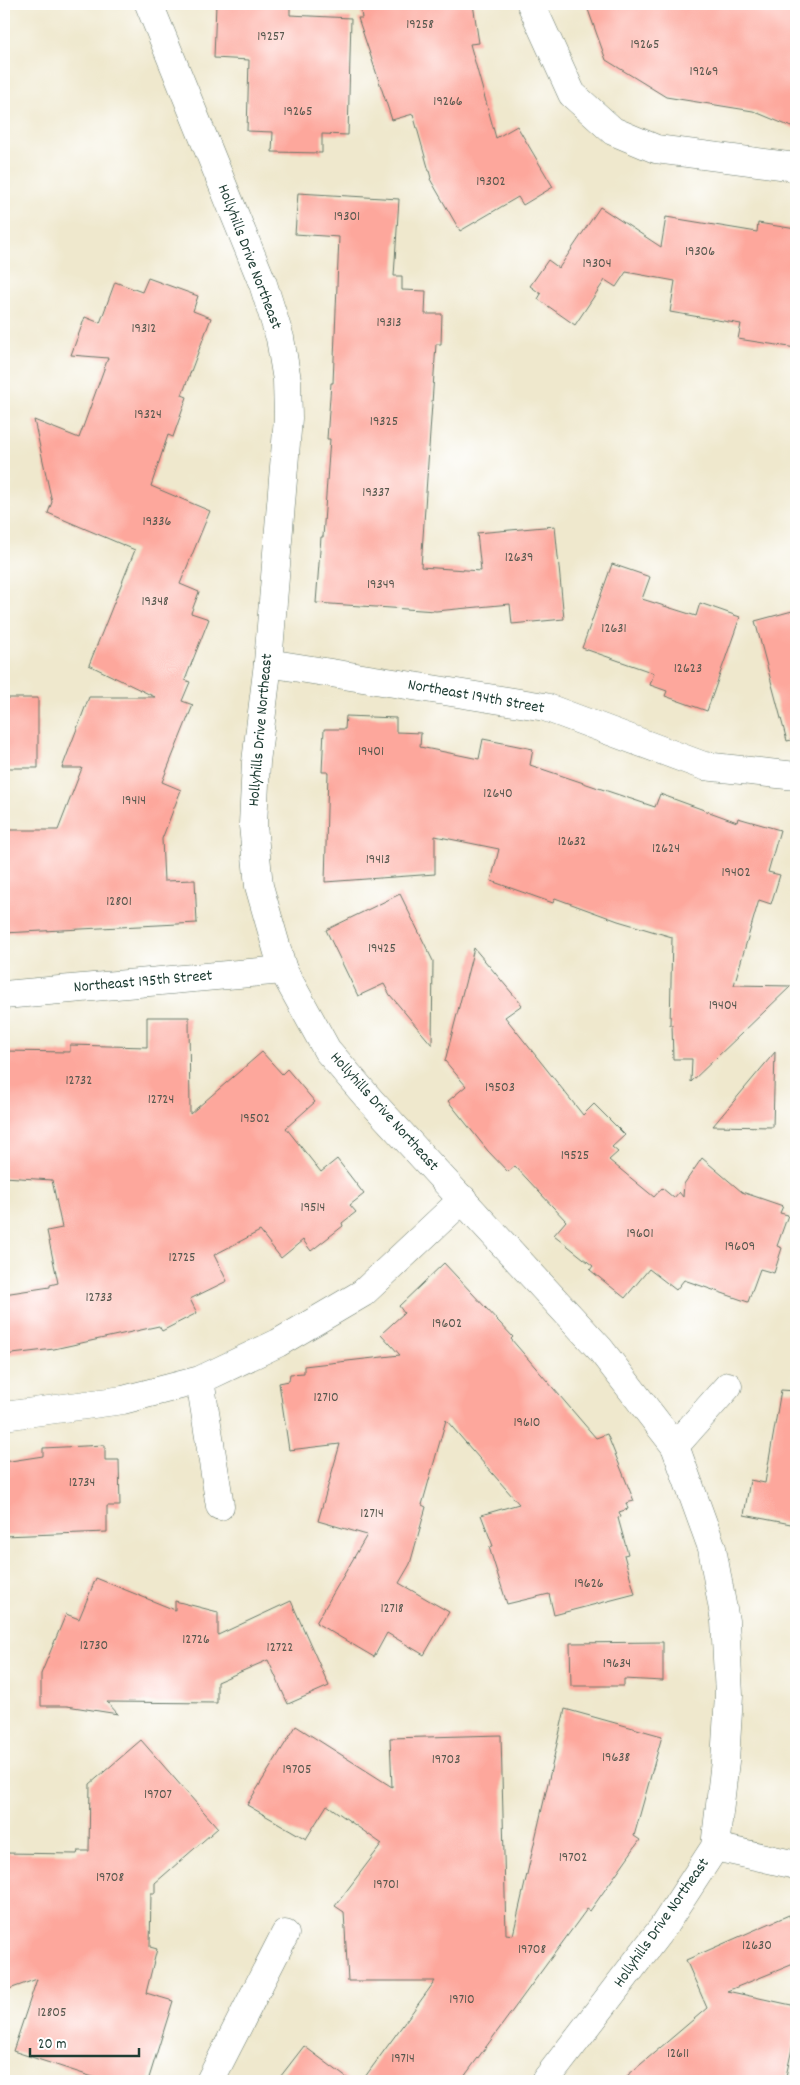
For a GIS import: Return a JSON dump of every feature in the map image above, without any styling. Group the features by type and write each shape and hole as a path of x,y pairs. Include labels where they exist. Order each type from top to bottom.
{"street":[{"name":"Hollyhills Drive Northeast","path":"149,4 263,284 280,338 287,380 288,418 268,663 256,762 253,825 259,886 283,970 327,1050 370,1100 464,1199 600,1349 675,1446 712,1548 725,1621 729,1695 725,1761 715,1847 663,1928 545,2081"},
{"path":"532,4 572,94 614,131 656,149 796,167"},
{"name":"Northeast 194th Street","path":"268,663 545,707 704,766 796,776"},
{"name":"Northeast 195th Street","path":"4,995 283,970"},
{"path":"4,1416 123,1400 200,1380 278,1344 363,1293 464,1199"},
{"path":"200,1380 220,1506"},
{"path":"675,1446 728,1386"},
{"path":"715,1847 796,1865"},
{"path":"210,2081 285,1934"}],"building":[{"path":"216,4 290,4 290,15 351,18 348,135 322,134 322,153 272,152 273,132 247,131 249,60 214,58"},
{"path":"473,4 479,43 470,44 496,138 517,126 553,187 523,205 518,197 460,231 430,179 413,114 392,120 358,18 362,18 360,6"},
{"path":"586,4 796,4 796,129 753,111 666,97 606,60"},
{"path":"298,193 399,199 394,276 402,276 402,290 426,291 425,314 442,314 441,344 436,344 421,567 481,571 477,533 555,526 564,619 512,624 510,604 436,611 316,603 330,439 327,439 331,383 333,383 339,237 295,234"},
{"path":"600,207 661,247 666,217 757,232 758,223 796,229 796,348 738,339 741,324 670,312 675,281 626,272 616,287 605,280 575,325 538,299 541,294 530,286 548,260 559,268"},
{"path":"148,278 198,296 193,311 211,318 182,395 187,397 173,437 168,435 151,486 210,511 180,584 199,592 191,613 209,619 185,680 190,682 182,701 193,705 162,782 181,790 162,839 164,881 195,880 197,923 4,933 4,830 58,830 82,768 62,768 89,697 155,697 89,665 135,550 48,513 52,502 34,420 79,438 108,358 71,355 85,317 100,323 115,282 142,292"},
{"path":"612,564 650,577 642,599 696,616 700,603 740,617 707,711 665,696 667,691 650,685 654,673 582,648"},
{"path":"796,610 796,739 787,741 755,621"},
{"path":"4,698 38,698 38,768 4,768"},
{"path":"346,716 396,718 396,732 421,733 420,747 479,759 483,739 533,749 530,765 655,807 660,794 737,822 738,818 780,830 768,872 780,875 771,904 759,900 734,985 791,986 691,1082 692,1059 673,1059 672,1025 670,1025 672,937 618,921 555,898 553,903 491,881 499,849 435,836 435,874 325,882 328,772 322,772 324,729 345,729"},
{"path":"400,894 433,961 432,1045 390,995 384,984 358,996 326,930"},
{"path":"474,948 522,1005 505,1017 583,1115 594,1104 625,1135 612,1147 618,1152 609,1160 654,1197 662,1188 674,1198 679,1192 683,1197 684,1184 702,1158 742,1192 783,1206 780,1213 788,1215 777,1246 782,1248 774,1273 760,1269 748,1302 684,1280 676,1290 649,1269 625,1298 590,1270 593,1266 554,1235 566,1221 515,1166 508,1172 488,1151 448,1101 466,1086 445,1061"},
{"path":"147,1017 189,1017 190,1114 262,1052 282,1074 287,1069 315,1102 286,1128 321,1172 337,1159 364,1194 350,1205 356,1212 342,1223 343,1226 311,1251 303,1240 281,1258 260,1231 214,1255 227,1281 190,1299 197,1313 162,1331 159,1326 54,1349 4,1355 4,1294 50,1287 50,1285 58,1283 47,1231 62,1228 52,1180 4,1177 4,1051 70,1052 70,1045 147,1047"},
{"path":"775,1052 773,1127 713,1126"},
{"path":"444,1263 513,1337 511,1339 596,1438 607,1434 634,1501 626,1503 628,1509 619,1512 621,1517 618,1518 628,1554 624,1555 635,1594 554,1615 549,1594 507,1604 489,1547 493,1546 481,1515 519,1504 446,1420 422,1505 426,1507 410,1564 399,1583 449,1612 424,1655 387,1633 374,1657 316,1623 367,1535 318,1521 340,1444 289,1450 279,1383 289,1381 290,1374 304,1373 304,1366 400,1355 381,1334 404,1313 399,1306"},
{"path":"781,1390 796,1391 796,1525 744,1515 750,1480 765,1483"},
{"path":"105,1445 105,1460 119,1460 120,1506 107,1506 107,1532 4,1536 4,1462 43,1456 43,1448"},
{"path":"96,1578 175,1610 175,1601 218,1612 218,1635 291,1601 329,1686 288,1704 268,1660 217,1682 217,1703 107,1702 118,1714 67,1706 41,1706 41,1674 66,1614 79,1619"},
{"path":"663,1642 663,1681 624,1679 624,1686 571,1686 570,1643"},
{"path":"565,1709 662,1736 634,1836 640,1840 590,1911 587,1909 461,2081 362,2081 435,1981 348,1981 344,1912 335,1906 382,1844 327,1805 306,1839 247,1805 296,1726 392,1787 390,1738 501,1735 506,1934 513,1935"},
{"path":"141,1740 218,1828 155,1883 155,1893 151,1893 150,1947 157,1949 146,1993 173,2001 148,2081 105,2081 13,2051 37,1979 4,1991 4,1853 77,1854 78,1851 89,1851 90,1784"},
{"path":"789,1915 796,1931 796,1963 727,1991 796,2006 796,2030 785,2081 621,2081 707,2008 686,1960"},
{"path":"304,2046 351,2081 277,2081"}]}
